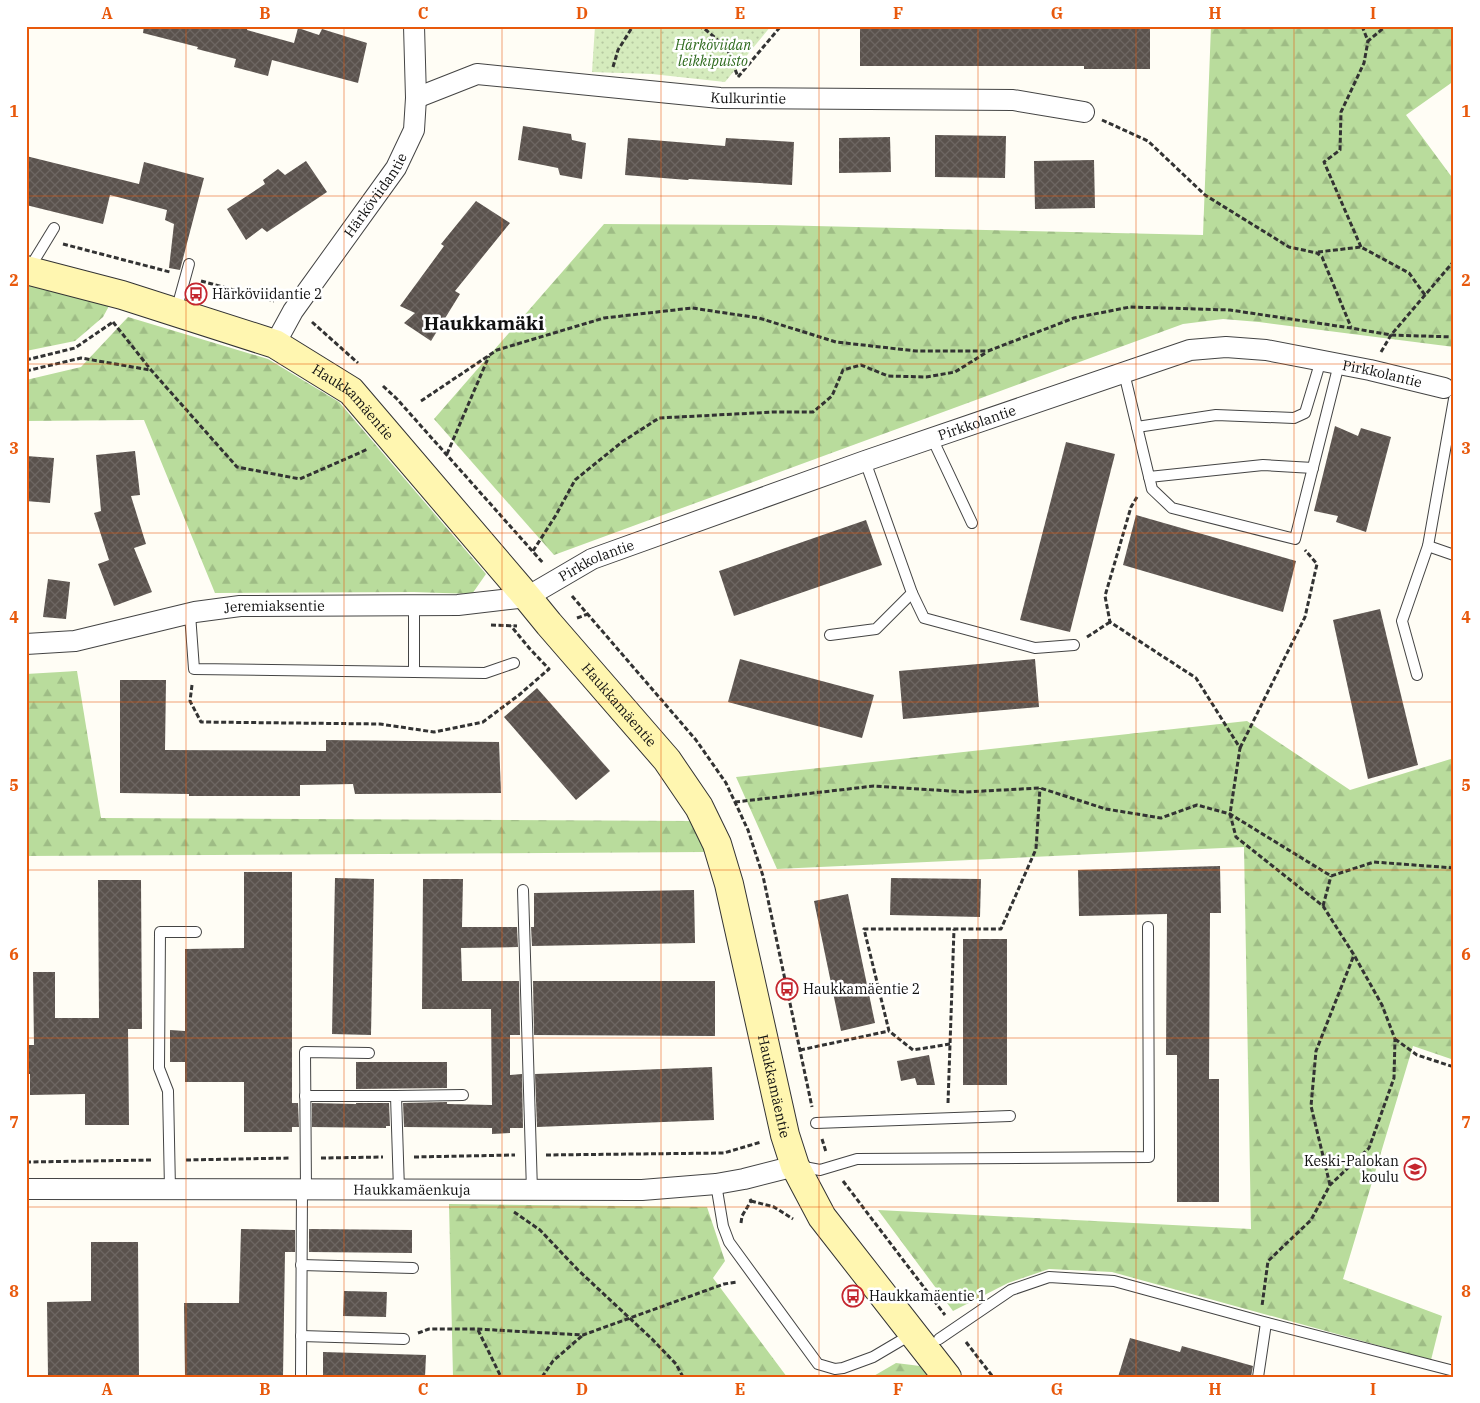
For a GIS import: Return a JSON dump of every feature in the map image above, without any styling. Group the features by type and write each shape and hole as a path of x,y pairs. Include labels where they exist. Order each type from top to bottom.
{"street":[{"name":"Härköviidantie","path":"275,344 293,311 396,168 414,130 416,98 414,26"},
{"name":"Kulkurintie","path":"416,98 477,74 720,98 1013,100 1084,112"},
{"name":"Haukkamäentie","path":"28,270 122,295 275,344 351,391 667,760 699,807 717,844 729,884 785,1135 795,1166 822,1216 926,1336 947,1377"},
{"name":"Pirkkolantie","path":"527,597 592,559 865,461 1190,350 1226,347 1266,350 1370,370 1450,392"},
{"name":"Jeremiaksentie","path":"26,644 76,641 190,614 240,606 458,605 527,597"},
{"name":"Haukkamäenkuja","path":"26,1189 642,1190 716,1184 795,1166"}],"lane":[{"path":"28,270 54,228"},
{"path":"176,312 189,264"},
{"path":"1137,427 1216,415 1294,418 1305,413 1330,362"},
{"path":"1124,373 1152,489 1172,508 1295,539 1313,468 1330,362"},
{"path":"1417,675 1402,620 1428,546 1450,392"},
{"path":"932,438 972,523"},
{"path":"865,461 912,593 924,618 1035,648 1074,646"},
{"path":"1149,477 1263,465 1313,468"},
{"path":"1428,546 1454,554"},
{"path":"830,635 876,629 912,593"},
{"path":"414,605 414,672"},
{"path":"190,614 194,670 485,673 514,663"},
{"path":"523,890 532,1191"},
{"path":"795,1166 820,1170 857,1159 1149,1158 1148,926"},
{"path":"170,1190 168,1091 159,1068 160,932 196,932"},
{"path":"302,1377 302,1265 304,1190 307,1158 305,1052 368,1053"},
{"path":"305,1096 463,1095"},
{"path":"396,1096 399,1190"},
{"path":"816,1123 1010,1116"},
{"path":"716,1184 723,1226 729,1242 818,1364 836,1369 955,1327 1011,1290 1049,1278 1114,1281 1263,1322 1454,1371"},
{"path":"302,1265 413,1268"},
{"path":"1258,1377 1263,1322"},
{"path":"302,1336 404,1339"}],"path":[{"path":"607,86 618,50 632,26"},
{"path":"698,26 706,30 727,48 738,77"},
{"path":"720,98 781,26"},
{"path":"1361,247 1324,162 1340,150 1341,112 1364,63 1368,42 1362,26"},
{"path":"1368,42 1386,26"},
{"path":"1084,112 1148,141 1205,195 1289,247 1317,252 1361,247 1409,273 1425,295"},
{"path":"47,240 277,302"},
{"path":"1317,252 1322,257 1352,328"},
{"path":"1391,335 1454,261"},
{"path":"533,550 556,516 574,480 622,442 659,418 774,412 813,412 832,396 843,370 861,365 888,376 926,376 955,372 988,352 1074,318 1130,307 1230,310 1391,335 1454,337"},
{"path":"420,401 497,350 604,318 692,308 759,318 836,342 916,352 988,352"},
{"path":"26,360 75,348 113,322 115,317"},
{"path":"308,319 362,367"},
{"path":"113,322 151,370 237,467 300,479 368,449"},
{"path":"447,454 489,355"},
{"path":"26,371 81,358 151,370"},
{"path":"376,380 397,399 548,568"},
{"path":"1149,477 1131,506 1105,596 1110,622 1196,678 1240,748"},
{"path":"1263,1322 1268,1262 1311,1220 1330,1185 1369,1148 1394,1078 1395,1038 1382,1005 1354,955 1323,906 1236,837 1230,814 1240,748 1305,617 1318,564 1295,539"},
{"path":"568,591 696,740 726,783 748,830 763,876 816,1123 831,1166 860,1201 993,1377"},
{"path":"1074,646 1110,622"},
{"path":"482,624 520,626"},
{"path":"194,670 190,701 201,722 380,724 434,732 483,722 520,695 549,669 511,626"},
{"path":"735,802 874,786 966,792 1040,788 1106,809 1161,818 1197,805 1230,814 1331,876 1374,862 1454,868"},
{"path":"950,1044 913,1050 889,1031 864,928 1001,929 1036,849 1040,788"},
{"path":"1323,906 1331,876"},
{"path":"947,1118 954,929"},
{"path":"1330,1185 1311,1106 1316,1051 1354,955"},
{"path":"800,1050 889,1031"},
{"path":"1395,1038 1417,1055 1454,1067"},
{"path":"26,1162 724,1153 764,1141"},
{"path":"484,1190 540,1230 578,1270 652,1339 676,1364 683,1377"},
{"path":"542,1377 553,1361 583,1335 724,1284 756,1279"},
{"path":"404,1339 429,1329 478,1329 583,1335"},
{"path":"478,1329 501,1377"}],"green space":[{"name":"Härköviidan leikkipuisto","path":"595,26 771,26 725,82 652,74 592,72"},
{"path":"1211,26 1454,26 1454,81 1406,115 1454,180 1454,347 1259,322 1223,319 1183,324 554,555 434,419 604,224 771,225 1203,235"},
{"path":"26,285 109,306 103,317 75,341 26,351"},
{"path":"128,317 268,359 339,402 486,574 472,594 414,592 215,593 144,420 26,421 26,380 81,367"},
{"path":"77,671 101,818 692,821 705,852 26,856 26,674"},
{"path":"1247,721 1350,790 1454,758 1454,1060 1413,1046 1343,1279 1442,1316 1431,1360 1112,1272 1049,1269 1008,1283 953,1311 878,1210 1251,1229 1244,847 777,869 736,777"},
{"path":"449,1204 707,1207 725,1261 713,1278 787,1377 453,1377"},
{"path":"896,1363 920,1366 929,1377 872,1377"}],"building":[{"path":"144,26 248,26 247,30 294,43 298,28 319,35 322,29 367,43 358,83 272,60 268,76 234,67 236,59 143,33"},
{"path":"860,26 1150,26 1150,69 1084,69 1084,66 860,66"},
{"path":"523,126 571,134 572,140 586,143 582,179 560,175 558,168 518,160"},
{"path":"935,135 1006,136 1005,178 935,177"},
{"path":"890,137 891,172 839,173 839,138"},
{"path":"628,138 725,146 726,138 794,142 792,185 625,175"},
{"path":"26,156 139,184 144,162 204,178 180,270 169,268 174,224 165,220 167,210 110,195 103,224 26,205"},
{"path":"1094,160 1095,208 1035,209 1034,161"},
{"path":"306,161 327,192 267,232 262,228 246,240 227,209 265,184 263,180 278,169 285,175"},
{"path":"476,201 510,223 455,291 460,294 431,341 404,323 415,313 400,306 444,246 441,244"},
{"path":"1335,426 1358,436 1361,428 1391,437 1366,532 1336,522 1338,516 1314,511"},
{"path":"1066,442 1115,454 1070,632 1020,620"},
{"path":"135,451 140,495 131,496 146,544 134,548 152,592 114,606 98,564 109,560 94,513 101,511 96,455"},
{"path":"26,456 54,458 50,503 26,501"},
{"path":"1136,515 1296,561 1283,612 1123,565"},
{"path":"866,520 882,565 734,616 719,571"},
{"path":"48,579 70,582 66,619 43,617"},
{"path":"1380,609 1418,765 1368,779 1333,620"},
{"path":"740,659 874,695 862,738 728,702"},
{"path":"1035,659 1039,707 903,719 899,671"},
{"path":"120,680 166,680 165,750 326,751 326,740 499,742 501,793 355,794 353,784 300,785 300,796 189,796 189,794 120,793"},
{"path":"537,688 610,771 576,800 504,717"},
{"path":"1220,866 1221,913 1210,913 1209,1079 1219,1079 1219,1202 1177,1202 1177,1055 1166,1055 1167,914 1079,916 1078,870"},
{"path":"244,872 292,872 292,1103 298,1103 299,1127 292,1127 292,1132 244,1132 244,1082 185,1082 185,1062 170,1062 170,1030 185,1031 185,949 244,948"},
{"path":"335,878 374,879 371,1035 332,1034"},
{"path":"891,878 981,879 980,917 890,915"},
{"path":"423,879 463,879 462,927 517,927 518,947 461,948 462,981 519,981 520,1035 510,1035 510,1075 522,1074 523,1128 510,1128 510,1133 492,1134 492,1128 404,1127 403,1103 447,1102 447,1104 492,1105 491,1009 422,1009"},
{"path":"98,880 141,880 142,1029 128,1029 129,1125 85,1125 85,1094 30,1095 30,1074 26,1074 26,1045 34,1045 33,972 55,972 55,1018 99,1018"},
{"path":"694,890 695,943 532,946 531,927 534,927 534,893"},
{"path":"848,894 875,1023 841,1031 814,901"},
{"path":"963,939 1007,939 1007,1085 963,1085"},
{"path":"533,981 715,981 715,1036 534,1035"},
{"path":"929,1055 935,1085 917,1085 915,1078 901,1081 897,1061"},
{"path":"356,1062 447,1062 447,1088 356,1089"},
{"path":"712,1067 714,1120 537,1127 535,1074"},
{"path":"312,1103 389,1103 390,1126 386,1126 386,1128 312,1127"},
{"path":"241,1229 295,1230 295,1252 285,1252 283,1377 185,1377 184,1303 239,1303"},
{"path":"309,1229 412,1230 412,1253 309,1252"},
{"path":"91,1242 138,1242 139,1377 48,1377 47,1302 91,1301"},
{"path":"344,1291 387,1292 386,1317 343,1316"},
{"path":"1130,1338 1180,1352 1182,1346 1253,1366 1251,1377 1118,1377"},
{"path":"323,1352 426,1355 425,1377 323,1377"}],"place":[{"name":"Härköviidantie 2","path":"196,294"},
{"name":"Haukkamäentie 2","path":"787,989"},
{"name":"Keski-Palokan koulu","path":"1415,1169"},
{"name":"Haukkamäentie 1","path":"853,1296"}],"district":[{"name":"Haukkamäki","path":"484,323"}]}
